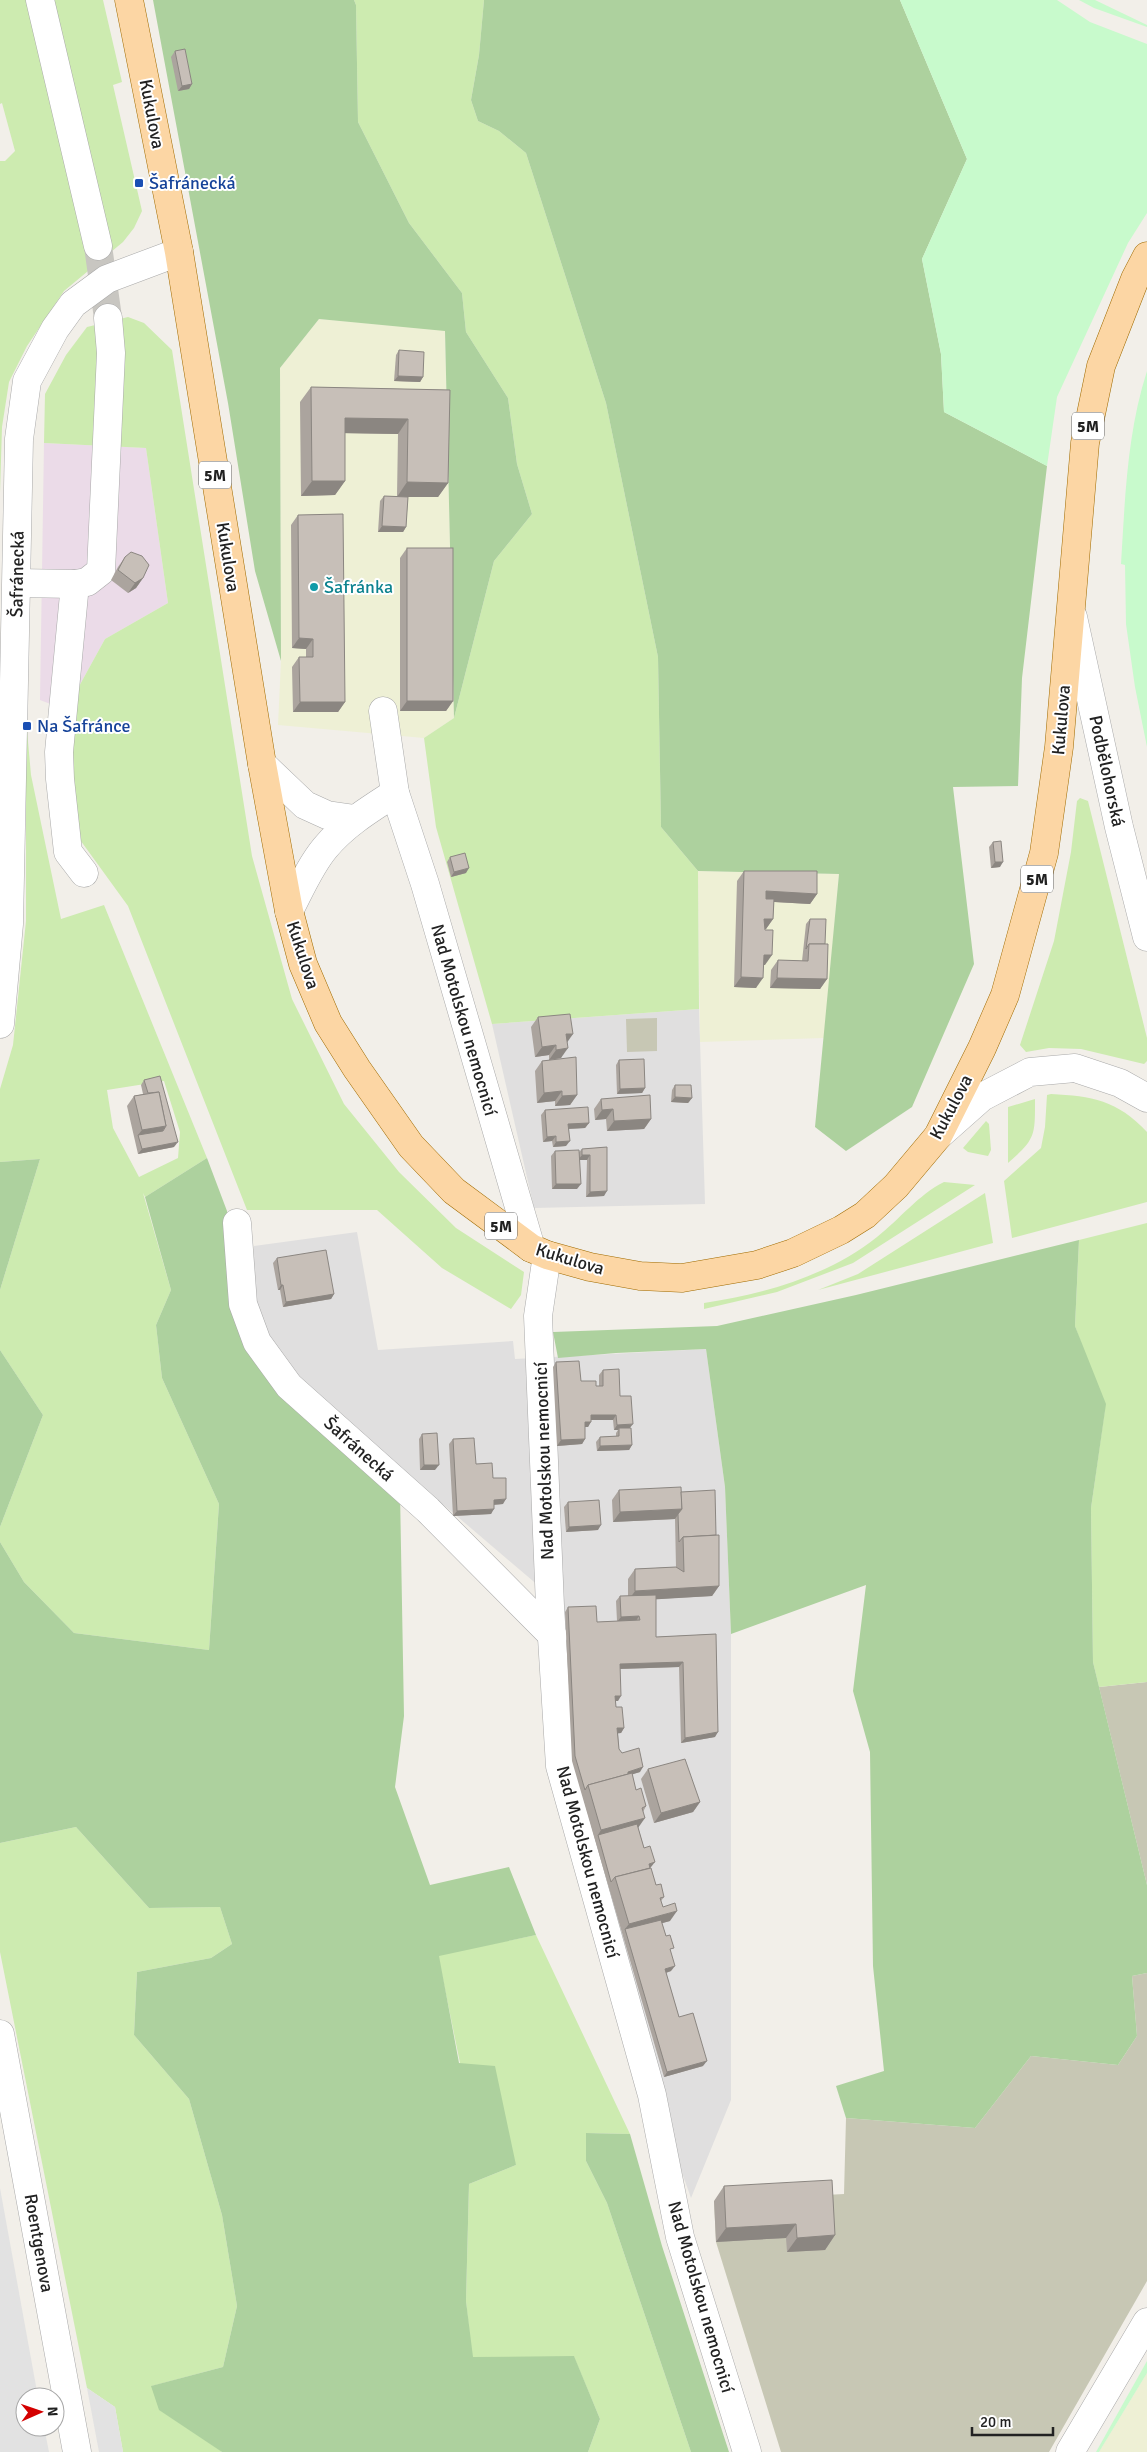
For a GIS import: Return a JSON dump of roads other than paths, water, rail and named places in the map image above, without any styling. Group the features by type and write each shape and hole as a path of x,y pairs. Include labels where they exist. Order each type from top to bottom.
{"main road":[{"name":"Kukulova","path":"129,0 179,252 262,764 289,911 303,964 328,1023 411,1146 454,1192 539,1252 590,1267 640,1276 682,1278 757,1265 810,1245 841,1230 865,1215 896,1186 938,1136 982,1048 1005,995 1044,853 1059,747 1085,443 1101,366 1135,279 1147,256"}],"street":[{"path":"40,0 98,246"},
{"name":"Šafránecká","path":"0,1024 9,924 15,706 19,439 27,381 55,329 73,304 94,287 115,276 179,252"},
{"path":"17,583 75,584 87,582 101,571 111,353 108,318"},
{"path":"75,584 59,752 68,852 84,873"},
{"name":"Podbělohorská","path":"1070,605 1119,827 1147,937"},
{"name":"Nad Motolskou nemocnicí","path":"383,711 395,793 539,1252 538,1316 560,1766 652,2095 680,2237 746,2452"},
{"path":"262,764 305,805 327,815 355,819"},
{"path":"289,911 306,877 325,848 355,819 395,793"},
{"path":"938,1136 982,1097 1030,1072 1075,1068 1120,1083 1147,1098"},
{"name":"Šafránecká","path":"237,1222 244,1304 257,1342 289,1386 428,1510 553,1636"},
{"name":"Roentgenova","path":"0,2034 7,2106 77,2452"},
{"path":"1070,2452 1147,2322"}],"tunnel":[{"path":"98,246 108,318"}],"place":[{"name":"Šafránecká","path":"139,183"},
{"name":"Šafránka","path":"314,587"},
{"name":"Na Šafránce","path":"27,726"}]}
